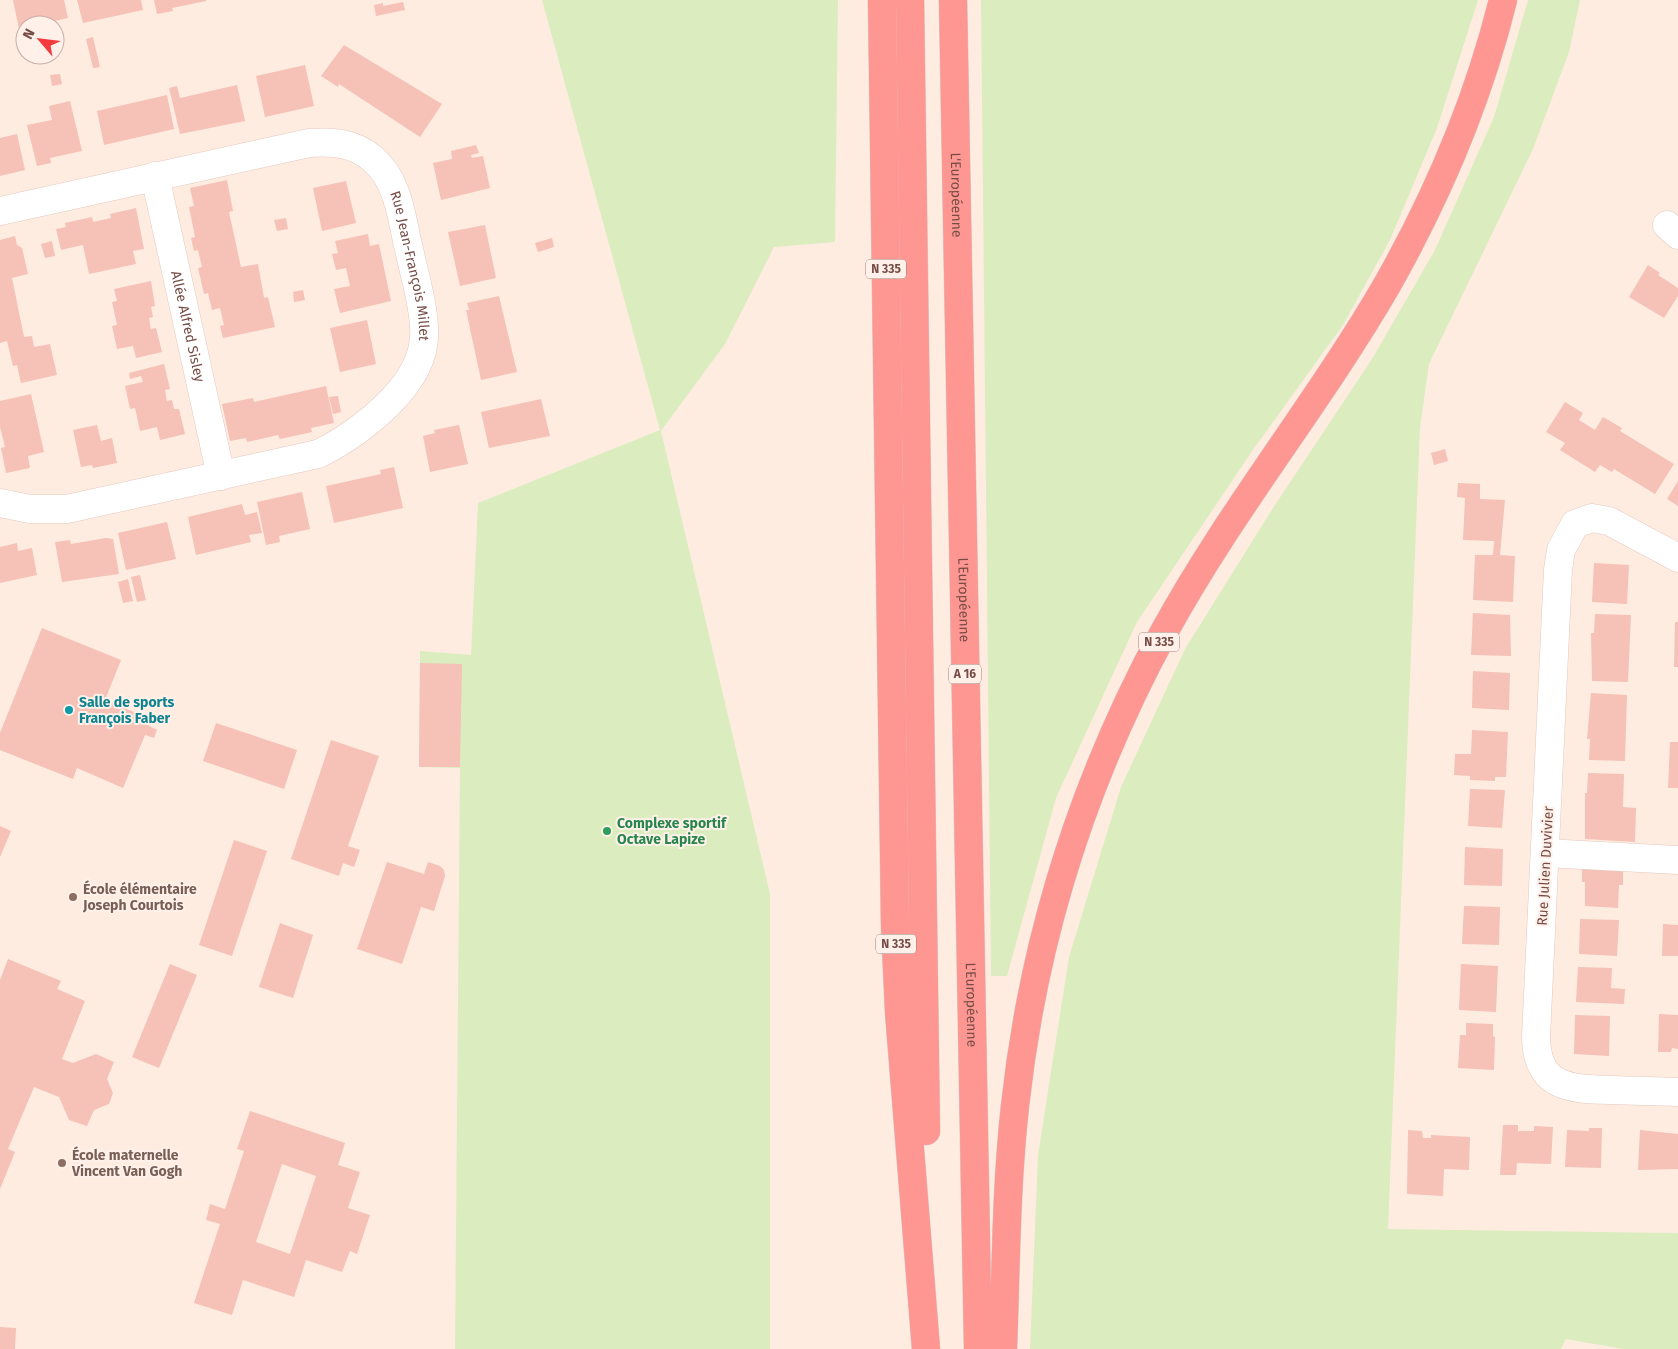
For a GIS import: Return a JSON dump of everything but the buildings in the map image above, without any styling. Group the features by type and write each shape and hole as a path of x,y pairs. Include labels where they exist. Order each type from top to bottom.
{"highway":[{"name":"N 335","path":"882,0 896,935 899,1012 928,1349"},
{"path":"910,0 928,1349"},
{"name":"L'Européenne","path":"953,0 978,1349"},
{"name":"N 335","path":"1003,1349 1008,1202 1014,1109 1034,986 1045,934 1066,860 1084,807 1127,704 1176,610 1226,530 1355,336 1409,244 1441,182 1471,109 1504,0"}],"street":[{"name":"Rue Jean-François Millet","path":"0,211 309,143 331,142 353,147 378,164 394,189 421,303 424,329 418,361 409,378 382,409 352,434 318,454 67,509 30,510 0,503"},
{"name":"Allée Alfred Sisley","path":"155,176 220,476"},
{"name":"Rue Julien Duvivier","path":"1678,558 1609,521 1592,518 1575,524 1565,540 1558,559 1546,853 1536,1037 1540,1064 1552,1079 1569,1088 1678,1092"},
{"path":"1546,853 1678,860"}],"green space":[{"name":"Complexe sportif Octave Lapize","path":"542,0 838,0 835,242 774,247 725,344 661,431 770,894 770,1349 455,1349 460,768 419,767 420,651 471,655 478,503 660,430"},
{"path":"981,0 1478,0 1437,128 1390,240 1343,325 1255,447 1137,622 1056,798 1007,976 991,976"},
{"path":"1528,0 1580,0 1569,52 1533,149 1429,364 1420,428 1388,1229 1678,1233 1678,1349 1623,1349 1566,1339 1561,1349 1030,1349 1038,1155 1069,957 1121,787 1185,649 1273,508 1372,359 1435,250 1494,117"}],"place":[{"name":"Salle de sports François Faber","path":"69,710"},
{"name":"Complexe sportif Octave Lapize","path":"607,831"},
{"name":"École élémentaire Joseph Courtois","path":"73,897"},
{"name":"École maternelle Vincent Van Gogh","path":"62,1163"}]}
